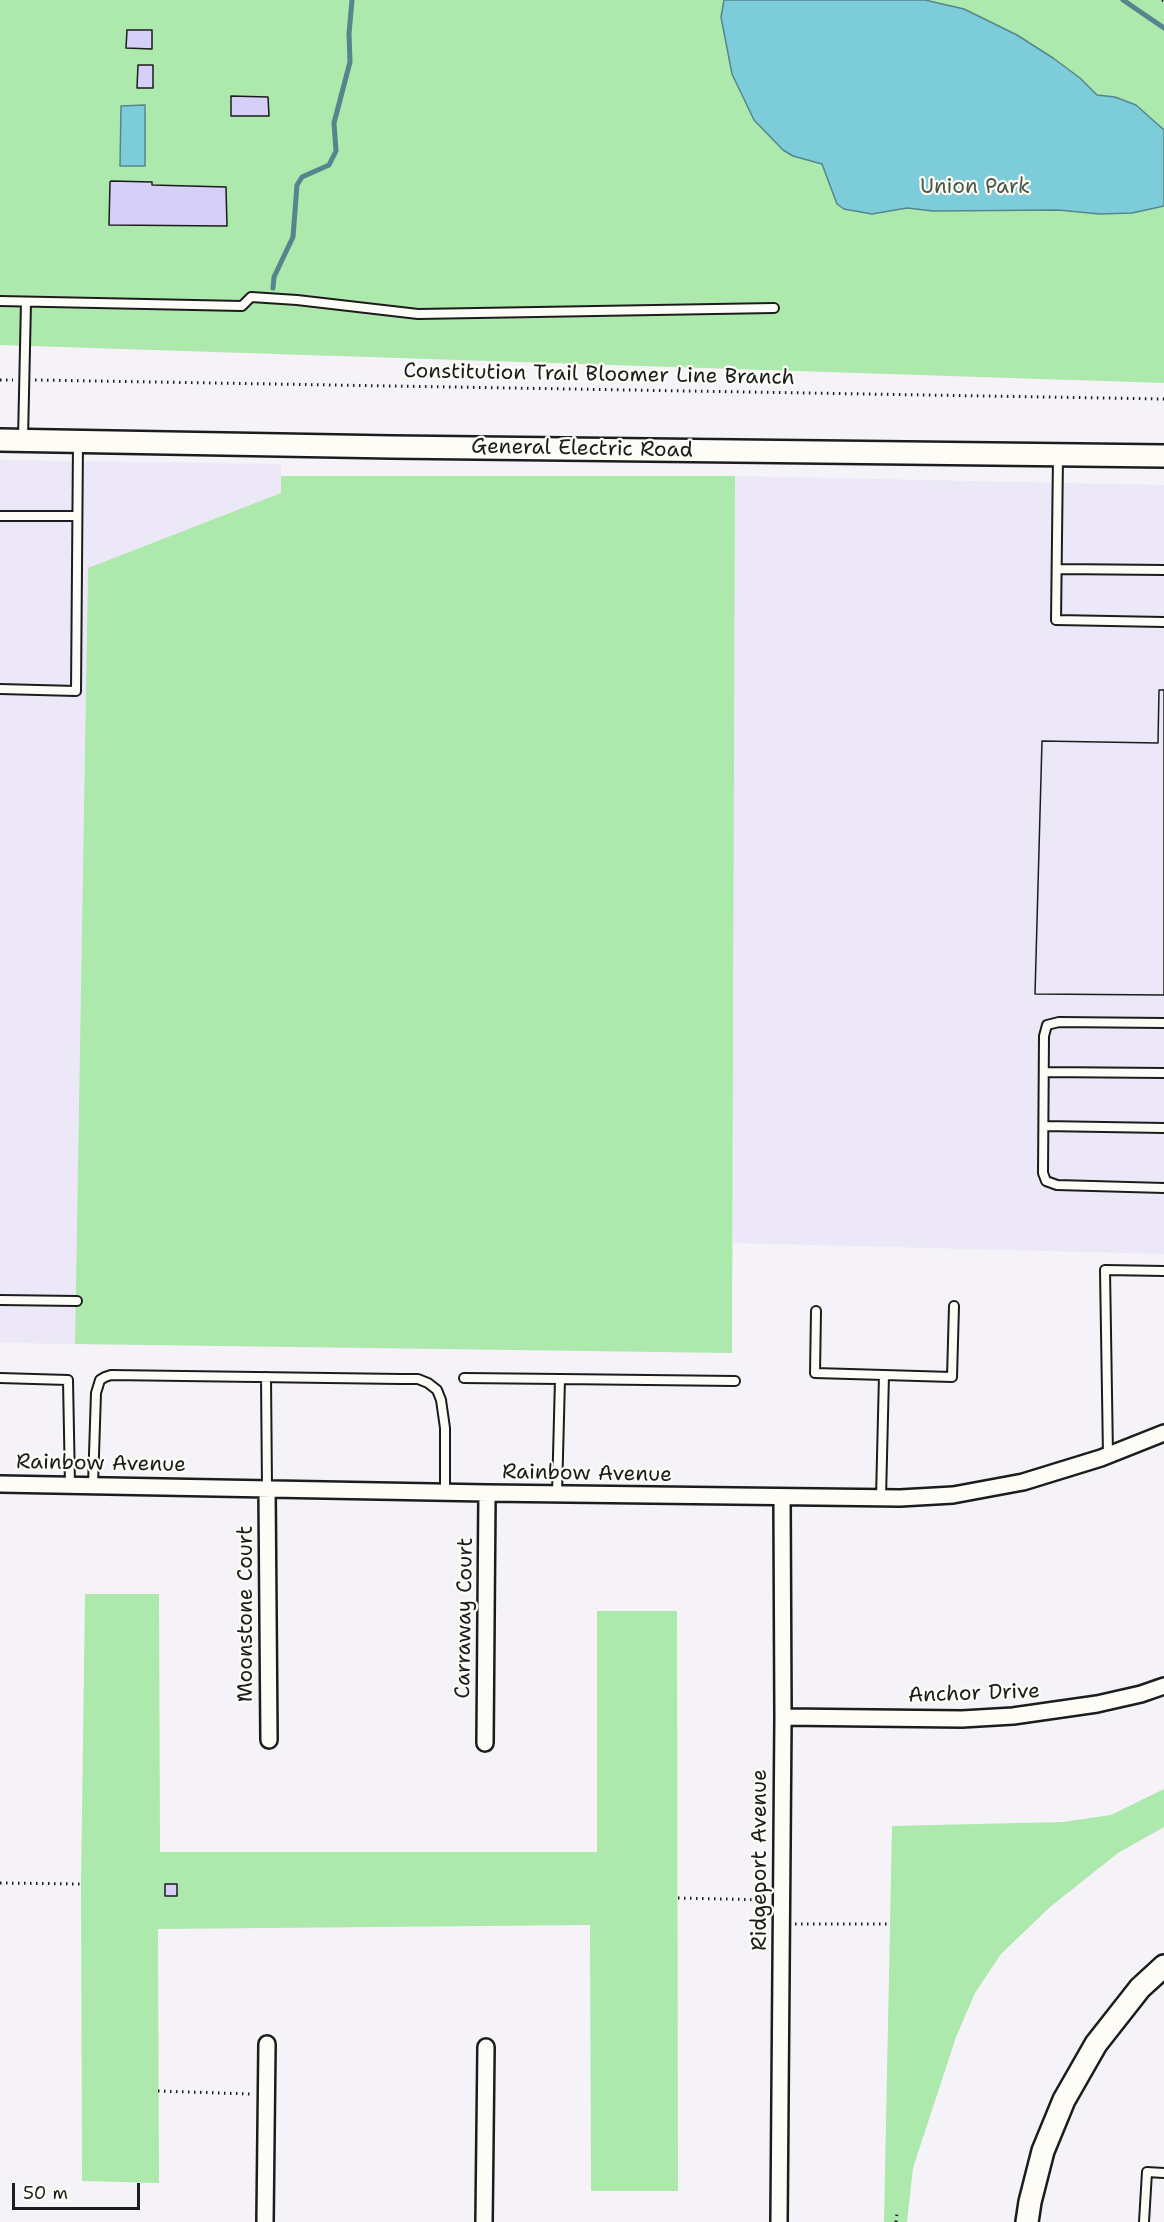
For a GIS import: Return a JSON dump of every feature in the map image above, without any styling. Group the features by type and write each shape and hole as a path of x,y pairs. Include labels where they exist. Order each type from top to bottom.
{"main road":[{"name":"General Electric Road","path":"0,440 1164,456"},
{"path":"1027,2222 1043,2151 1064,2100 1096,2044 1140,1988 1164,1966"}],"street":[{"name":"Rainbow Avenue","path":"0,1484 782,1498 953,1495 1023,1482 1108,1455 1164,1433"},
{"name":"Moonstone Court","path":"267,1488 269,1740"},
{"name":"Carraway Court","path":"485,1743 488,1494"},
{"name":"Ridgeport Avenue","path":"779,2222 783,1717 782,1498"},
{"name":"Anchor Drive","path":"783,1717 962,1719 1013,1716 1097,1704 1164,1686"},
{"path":"265,2222 267,2044"},
{"path":"484,2222 486,2047"}],"lane":[{"path":"0,301 242,306 251,297 418,314 774,308"},
{"path":"23,440 26,302"},
{"path":"0,689 76,692 78,442"},
{"path":"1058,455 1056,620 1164,622"},
{"path":"0,516 77,516"},
{"path":"1058,569 1164,570"},
{"path":"1164,1023 1059,1022 1047,1024 1044,1036 1043,1173 1046,1181 1057,1185 1164,1188"},
{"path":"1044,1072 1164,1073"},
{"path":"1044,1126 1164,1128"},
{"path":"1108,1455 1106,1270 1164,1271"},
{"path":"0,1300 77,1301"},
{"path":"816,1311 815,1373 952,1377 954,1306"},
{"path":"93,1485 94,1405 100,1380 111,1375 401,1378 418,1379 437,1390 444,1412 445,1492"},
{"path":"881,1498 884,1375"},
{"path":"266,1377 267,1488"},
{"path":"0,1378 68,1380 70,1485"},
{"path":"464,1378 735,1381"},
{"path":"557,1494 560,1379"},
{"path":"1144,2222 1147,2172 1164,2173"}],"path":[{"path":"0,380 18,380"},
{"name":"Constitution Trail Bloomer Line Branch","path":"34,380 1164,399"},
{"path":"0,1882 81,1884"},
{"path":"678,1899 782,1900"},
{"path":"782,1924 890,1924"},
{"path":"158,2091 267,2094"},
{"path":"896,2222 897,2213"}],"shaded area":[{"path":"0,460 281,464 281,493 88,568 75,1344 0,1343"},
{"path":"735,476 1164,485 1164,1254 733,1243"}],"green space":[{"name":"Union Park","path":"0,0 1164,0 1164,383 0,345"},
{"path":"281,476 735,476 732,1353 75,1344 88,568 281,493"},
{"path":"85,1594 159,1594 160,1852 597,1852 597,1611 677,1611 678,2191 591,2191 590,1925 158,1929 159,2183 82,2181 81,1884"},
{"path":"1164,1789 1164,1827 1118,1853 1050,1907 1001,1954 975,1993 956,2037 913,2168 907,2222 884,2222 892,1826 1063,1822 1111,1815"}],"water":[{"path":"724,0 925,0 964,9 1017,35 1053,58 1080,78 1097,95 1115,97 1136,105 1164,130 1164,206 1132,213 1100,214 1058,210 933,211 907,208 872,214 844,209 837,204 822,164 793,156 783,150 754,120 732,74 721,17"},
{"path":"145,105 145,166 120,166 121,106"}],"building":[{"path":"127,30 152,30 152,49 126,48"},
{"path":"138,65 153,65 153,88 137,88"},
{"path":"231,96 268,97 269,116 231,116"},
{"path":"111,181 152,182 152,185 226,187 227,226 109,225"},
{"path":"1159,690 1164,690 1164,995 1035,994 1042,741 1158,743"},
{"path":"1159,690 1164,690 1164,995 1035,994 1042,741 1158,743"},
{"path":"165,1884 177,1884 177,1896 165,1896"}],"waterway":[{"path":"273,288 274,277 293,237 297,185 302,177 329,165 336,151 334,123 350,62 349,34 352,0"},
{"path":"1123,0 1164,28"}]}
